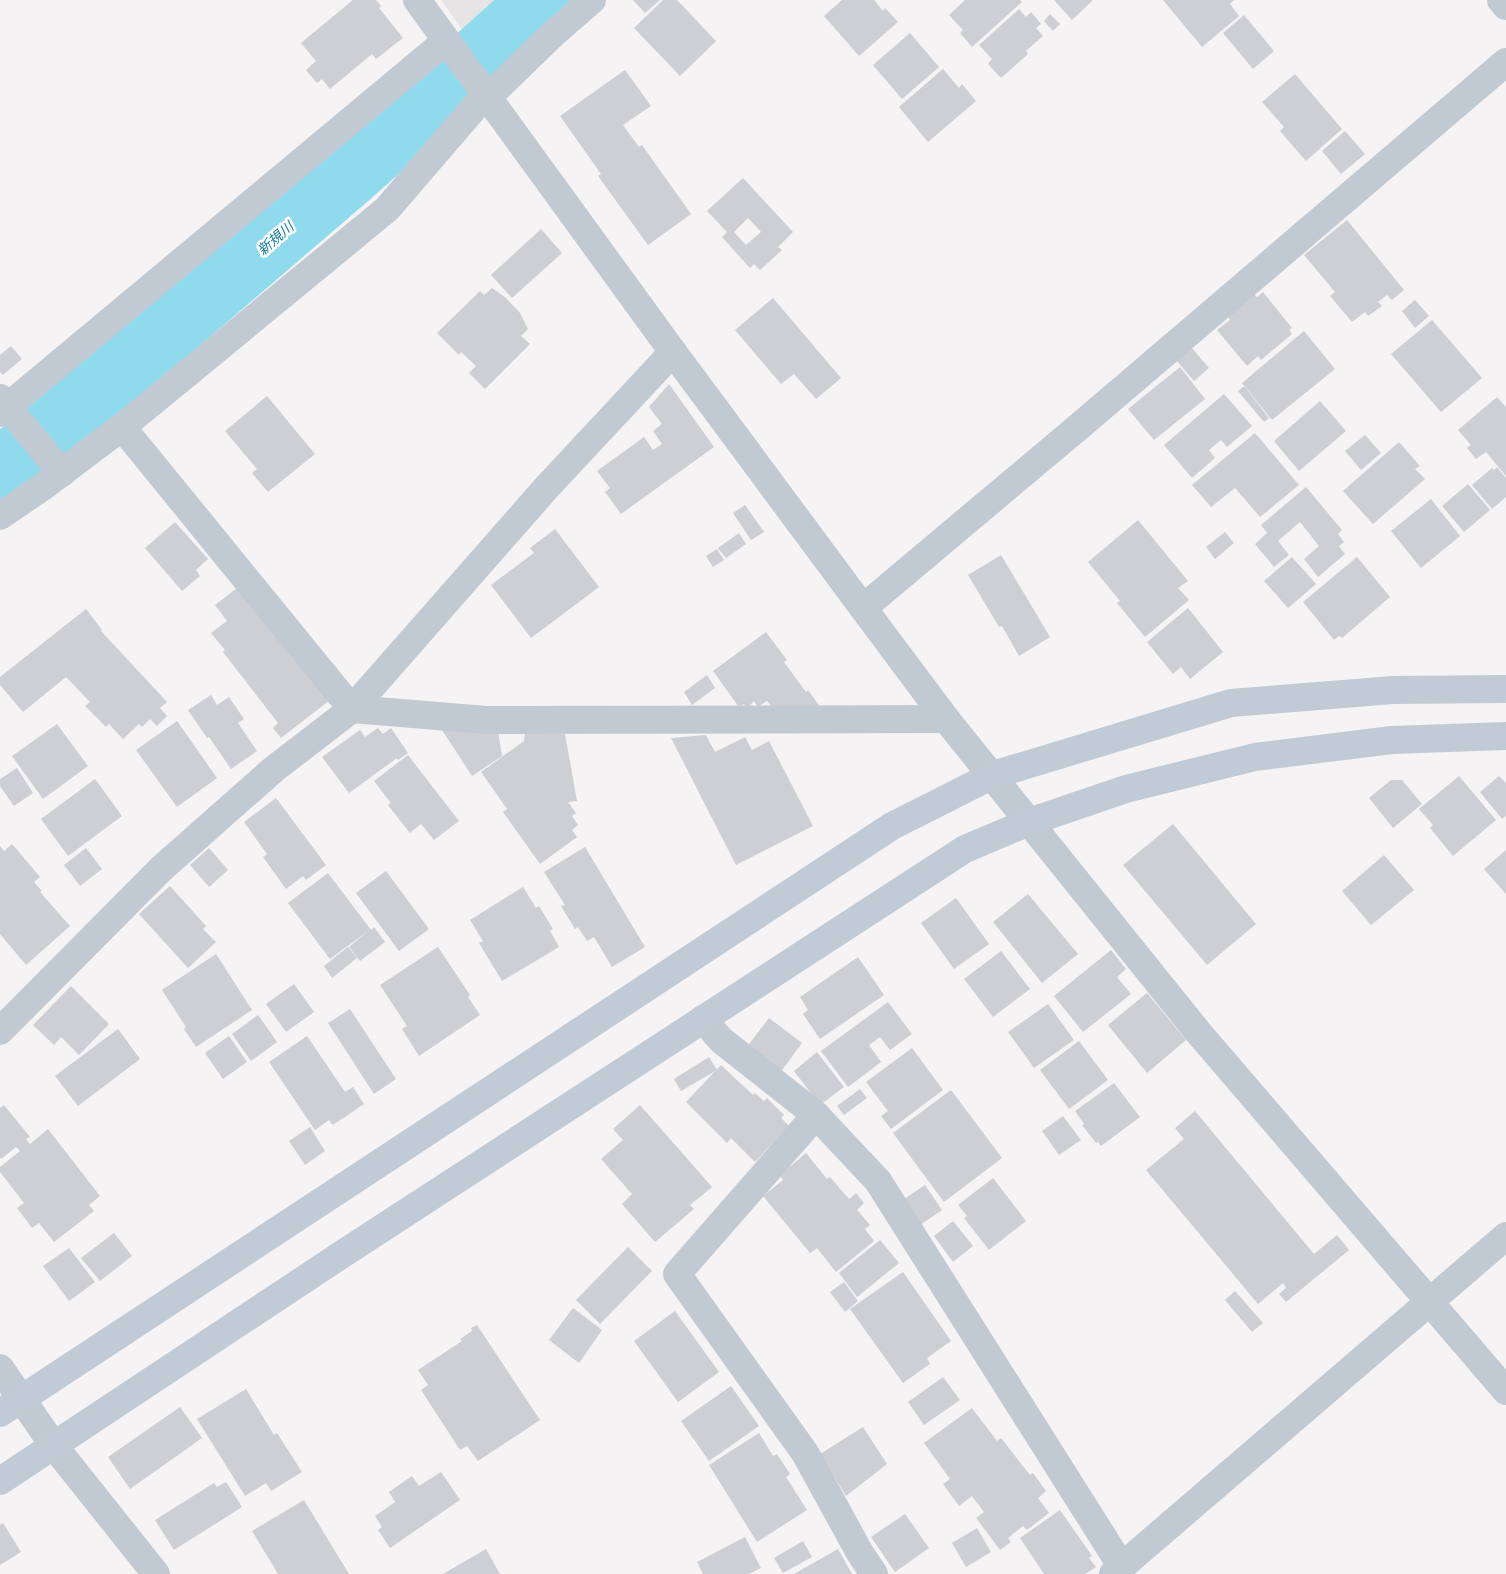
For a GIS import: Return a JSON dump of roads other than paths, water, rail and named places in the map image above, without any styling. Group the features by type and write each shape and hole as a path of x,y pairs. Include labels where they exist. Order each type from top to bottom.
{"main road":[{"path":"10,1405 892,826 993,776 1231,703 1393,690 1506,689"},
{"path":"0,1481 344,1253 965,849 1029,822 1126,789 1256,757 1392,740 1506,736"}],"street":[{"path":"416,0 673,352 946,719 1198,1032 1506,1391"},
{"path":"0,516 62,473 122,427 387,209 487,96 592,0"},
{"path":"1501,0 1506,6"},
{"path":"62,473 2,406 450,47"},
{"path":"863,608 1090,418 1506,62"},
{"path":"0,1031 161,869 274,769 352,709 547,487 673,352"},
{"path":"122,427 352,709 486,720 946,719"},
{"path":"703,1019 721,1040 816,1114 878,1181 1118,1570 1506,1236"},
{"path":"816,1114 676,1274 805,1454 860,1553 874,1574"},
{"path":"0,1368 10,1405 54,1446 156,1574"}],"waterway":[{"name":"新規川","path":"0,470 25,452 349,174 544,0"}]}
